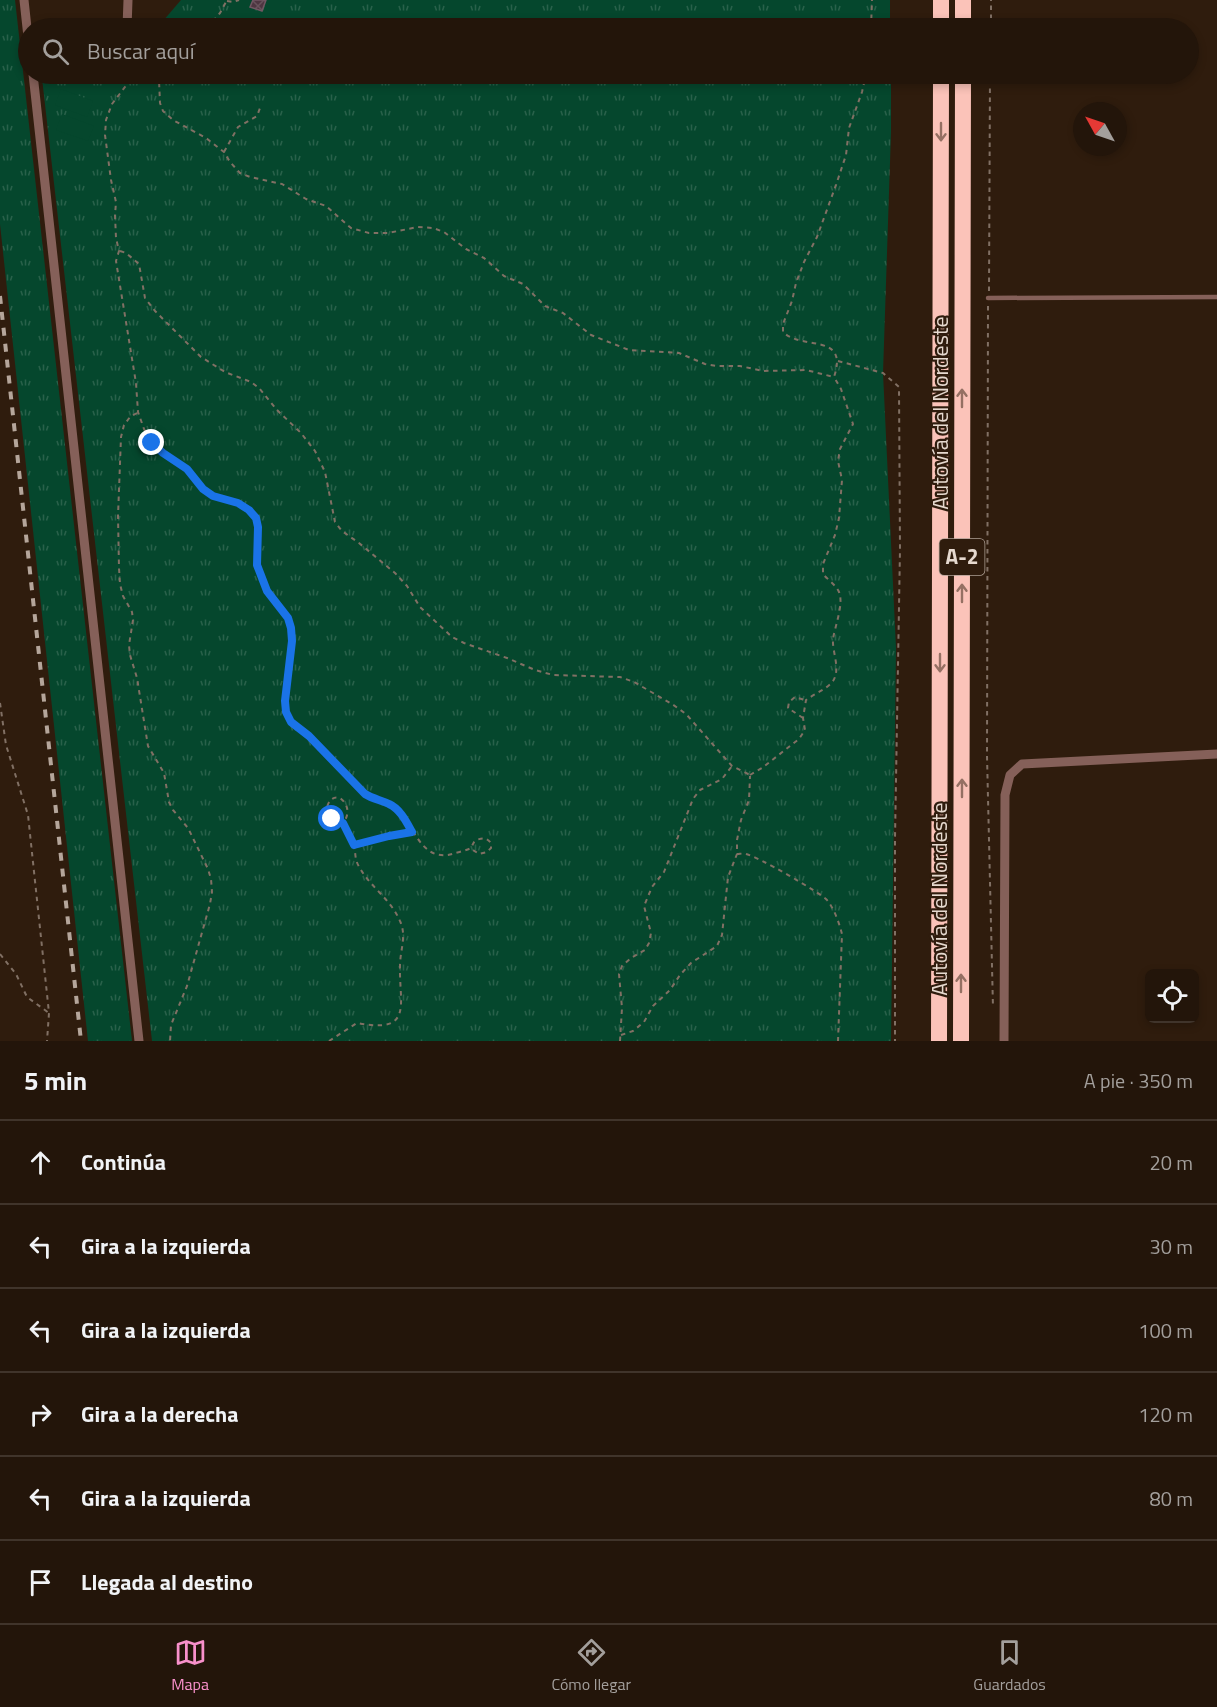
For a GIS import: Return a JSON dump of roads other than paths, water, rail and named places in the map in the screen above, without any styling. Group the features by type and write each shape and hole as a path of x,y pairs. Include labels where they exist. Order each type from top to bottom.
{"highway":[{"path":"941,0 941,18"},
{"path":"963,0 963,18"},
{"name":"A-2","path":"939,1041 941,84"},
{"name":"Autovía del Nordeste","path":"961,1041 963,84"}],"street":[{"path":"24,0 26,18"},
{"path":"127,18 128,0"},
{"path":"34,84 139,1041"},
{"path":"1004,1041 1005,795 1010,775 1022,764 1217,754"}],"lane":[{"path":"988,298 1217,297"}],"railway":[{"path":"0,296 81,1041"}]}
